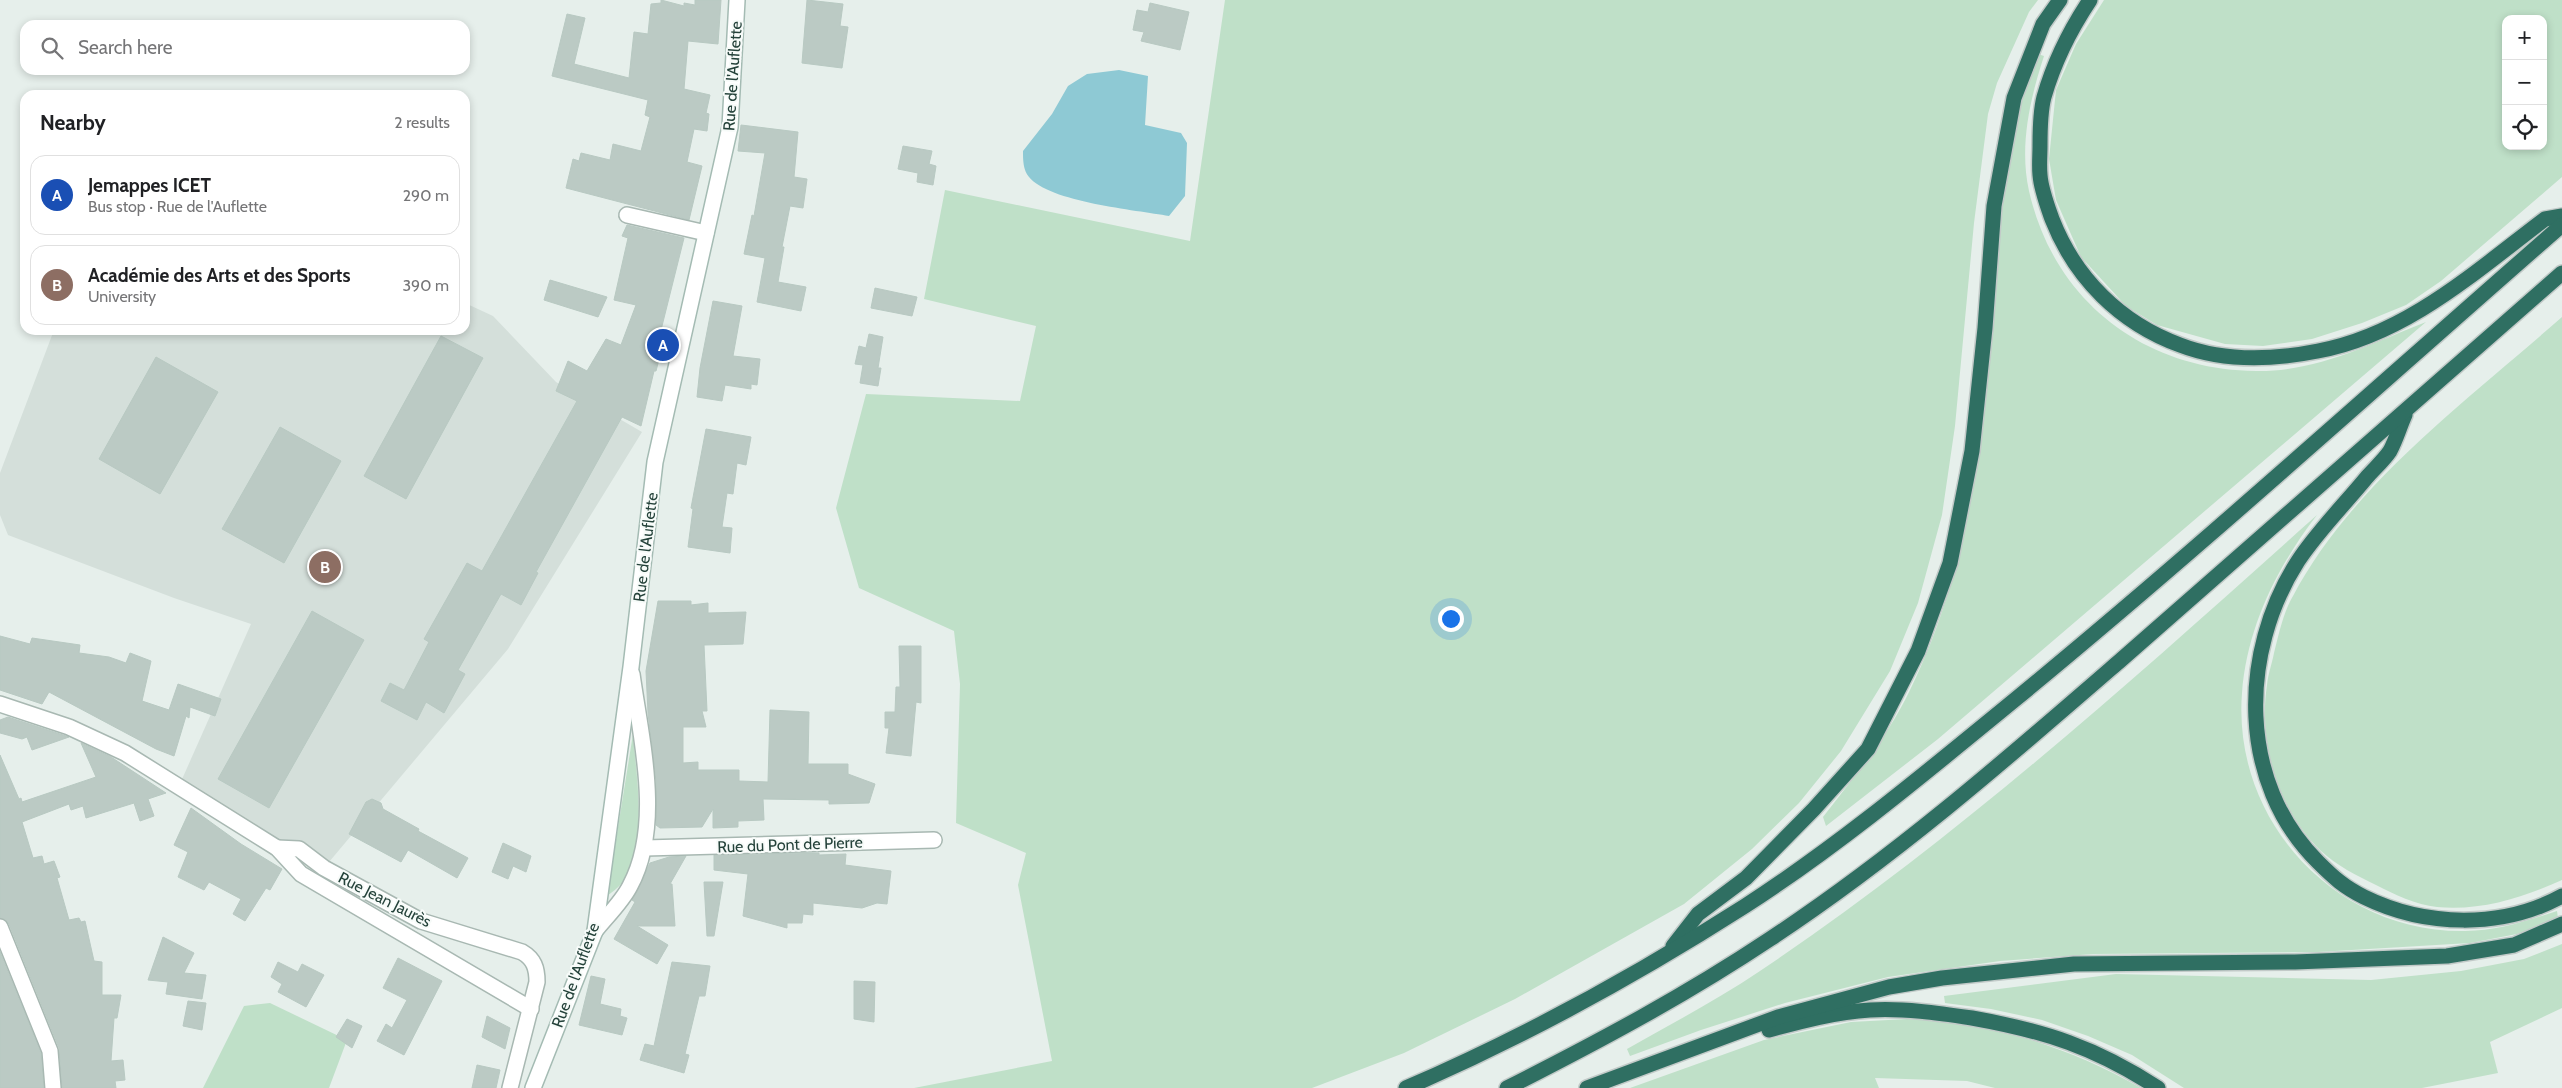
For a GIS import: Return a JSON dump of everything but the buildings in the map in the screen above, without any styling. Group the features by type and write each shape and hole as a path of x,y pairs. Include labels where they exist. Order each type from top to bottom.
{"highway":[{"path":"1666,954 1698,914 1746,878 1814,809 1868,749 1918,651 1950,563 1972,451 1985,328 1994,206 2014,98 2043,24 2060,0"},
{"path":"2090,0 2067,36 2044,98 2040,133 2040,176 2048,208 2060,239 2075,265 2094,289 2122,314 2150,332 2180,345 2219,354 2275,358 2320,351 2354,341 2387,328 2441,298 2545,219 2562,216"},
{"path":"1406,1088 1476,1058 1571,1009 1666,954 1748,904 1916,781 2081,645 2562,225"},
{"path":"1507,1088 1592,1045 1685,994 1773,937 1857,878 1970,788 2268,533 2562,273"},
{"path":"2406,411 2390,451 2298,561 2269,621 2260,658 2255,723 2258,750 2265,775 2274,801 2302,846 2343,886 2384,907 2419,916 2460,921 2520,912 2562,896"},
{"path":"1587,1088 1787,1014 1889,987 1942,978 2074,964 2295,962 2447,956 2514,944 2562,924"},
{"path":"1671,1056 1838,1014 1870,1010 1903,1010 1963,1017 2022,1027 2054,1036 2092,1050 2132,1071 2158,1088"}],"street":[{"name":"Rue de l'Auflette","path":"533,1088 595,931 631,667 655,462 730,127 737,0"},
{"path":"628,215 706,233"},
{"path":"595,931 630,886 645,848 648,809 642,746 631,667"},
{"name":"Rue Jean Jaurès","path":"0,704 96,738 125,753 277,848 302,874 531,1009"},
{"name":"Rue du Pont de Pierre","path":"645,848 934,840"},
{"name":"Rue Jean Jaurès","path":"277,848 299,849 324,868 421,920 522,952 532,958 537,972 531,1009 510,1088"},
{"path":"0,927 50,1051 53,1088"}],"shaded area":[{"path":"470,305 493,316 556,382 642,432 508,649 324,868 277,848 179,786 251,624 174,598 8,535 0,515 0,473 52,335 470,335"}],"green space":[{"path":"1225,0 2038,0 2029,12 1997,83 1988,114 1974,223 1955,426 1942,515 1918,603 1890,671 1841,751 1799,803 1752,849 1684,904 1515,999 1404,1053 1312,1088 914,1088 1052,1061 1018,885 1026,853 956,823 960,684 954,631 859,588 836,508 866,394 1020,401 1036,326 924,299 945,190 1190,241"},
{"path":"2104,0 2562,0 2562,177 2441,281 2406,305 2362,323 2312,339 2263,346 2225,344 2157,325 2126,306 2081,257 2056,200 2049,159 2056,90 2076,44"},
{"path":"2038,54 2044,56 2030,106 2026,140 2026,174 2029,191 2041,230 2059,265 2082,296 2110,322 2142,343 2177,358 2215,367 2256,371 2279,370 2322,362 2426,322 1938,739 1826,826 1823,817 1881,740 1910,690 1945,602 1958,556 1968,510 1983,415 2005,185 2018,118"},
{"path":"2562,317 2562,880 2501,902 2453,908 2429,906 2413,902 2340,866 2321,851 2293,816 2274,774 2269,752 2265,707 2269,673 2282,624 2290,603 2318,555 2347,517 2415,445"},
{"path":"2317,515 2289,555 2266,599 2257,621 2245,669 2242,693 2243,740 2254,784 2274,825 2301,861 2335,890 2374,913 2418,927 2465,931 2477,931 2523,922 2557,911 2558,918 2517,934 2470,943 2318,952 2093,954 2000,961 1888,977 1785,1003 1701,1030 1630,1056 1627,1049 1744,982 1906,866 2046,753 2183,635"},
{"path":"633,734 639,811 636,851 622,883 607,896"},
{"path":"2562,944 2562,1008 2490,1042 2498,1073 2422,1088 2184,1088 2132,1055 2088,1036 2042,1020 1991,1009 1945,1003 1944,996 2116,974 2371,980 2461,971 2524,959"},
{"path":"270,1003 347,1040 329,1088 203,1088 244,1006"},
{"path":"1907,1019 1968,1024 2035,1041 2079,1057 2141,1088 1995,1088 1967,1081 1875,1078 1879,1088 1630,1088 1764,1040 1851,1022"}],"water":[{"path":"1119,70 1148,76 1145,125 1181,133 1187,143 1185,196 1169,216 1115,208 1073,199 1039,186 1029,177 1026,171 1023,151 1052,114 1068,86 1087,74"}],"place":[{"name":"Jemappes ICET","path":"663,345"},
{"name":"Académie des Arts et des Sports","path":"325,567"}]}
